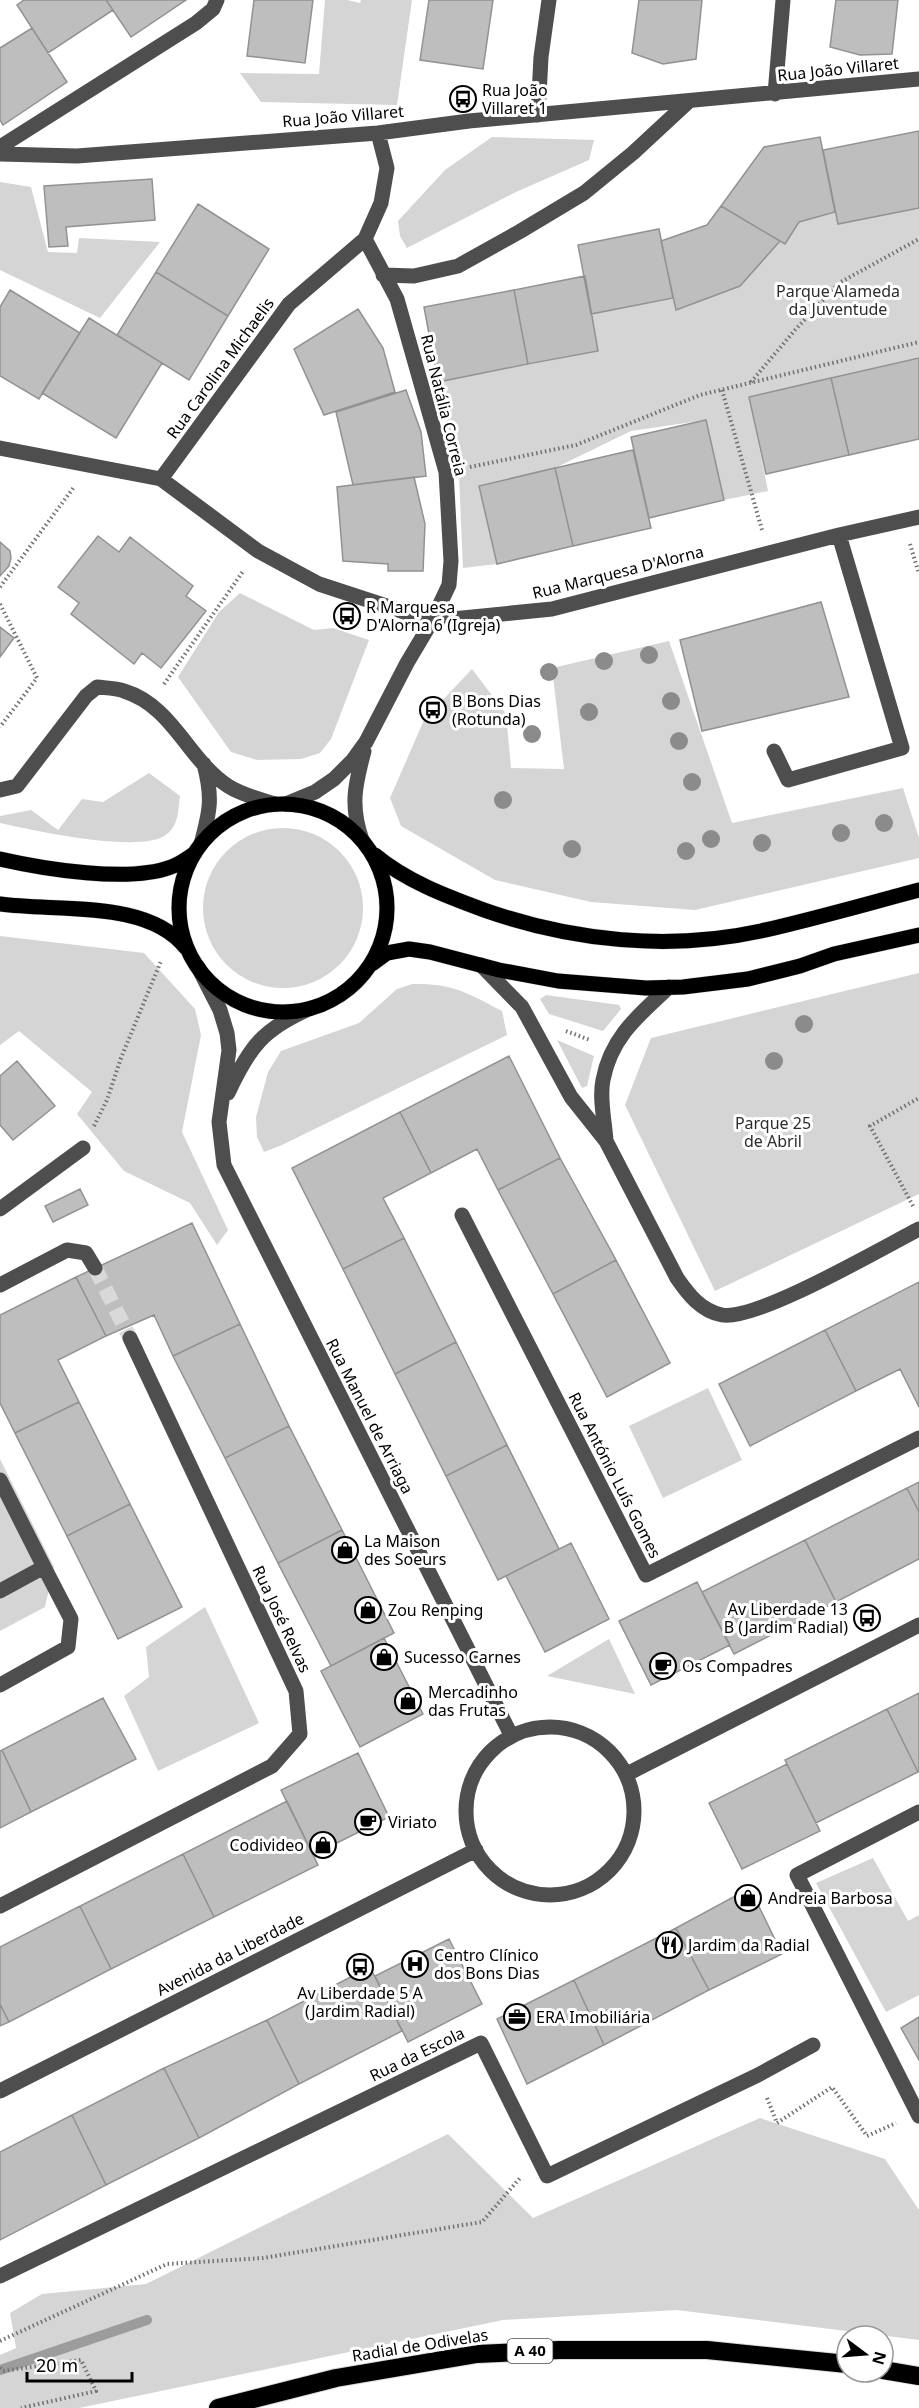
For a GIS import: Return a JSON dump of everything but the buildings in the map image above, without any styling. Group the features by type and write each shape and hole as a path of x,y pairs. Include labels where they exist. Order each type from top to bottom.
{"highway":[{"name":"Radial de Odivelas","path":"218,2408 336,2378 477,2354 559,2350 707,2350 835,2363"},
{"path":"895,2372 919,2376"}],"main road":[{"path":"0,859 52,868 130,874 171,867 198,849 217,828 234,816 247,810 281,804 310,807 327,813 345,824 391,868 411,879 471,905 535,926 571,934 644,941 684,940 759,931 919,890"},
{"path":"365,843 382,877 387,917 382,940 367,968"},
{"path":"195,962 183,934 179,904 184,877 198,849"},
{"path":"0,904 30,908 110,912 139,917 172,933 215,986 245,1005 271,1011 311,1008 342,993 367,968 387,953 409,949 558,981 646,988 706,985 748,978 800,966 834,954 919,935"}],"street":[{"path":"0,147 196,23 213,9 217,0"},
{"path":"538,115 541,57 549,0"},
{"path":"775,94 783,0"},
{"name":"Rua João Villaret","path":"0,154 77,156 378,133 469,121 919,79"},
{"path":"383,275 414,276 458,266 584,193 633,153 688,102"},
{"name":"Rua Carolina Michaelis","path":"161,479 289,304 365,239 381,203 387,168 378,133"},
{"name":"Rua Natália Correia","path":"365,239 397,299 446,472 451,561 448,585 432,621 407,663 366,742"},
{"name":"Rua Marquesa D'Alorna","path":"0,448 161,479 258,551 319,584 432,621 552,609 839,535 919,517"},
{"path":"774,751 788,780 902,748 839,535"},
{"path":"0,790 17,786 86,696 97,687 125,691 150,705 171,723 204,764 227,786 242,793 281,804 315,792 334,779 353,760 366,742"},
{"path":"365,843 356,822 353,800 366,742"},
{"path":"198,849 209,814 210,790 204,764"},
{"name":"Rua Manuel de Arriaga","path":"195,962 220,1010 227,1033 229,1050 219,1122 224,1165 511,1735"},
{"path":"481,965 495,976 522,1007 571,1097 606,1141 677,1278 690,1296 705,1309 721,1315 738,1316 779,1300 919,1230"},
{"path":"606,1141 602,1082 612,1049 622,1033 669,987"},
{"name":"Rua Manuel de Arriaga","path":"222,1106 240,1067 253,1047 268,1031 286,1019 311,1008"},
{"path":"0,1209 83,1148"},
{"name":"Rua António Luís Gomes","path":"462,1215 646,1575 919,1438"},
{"path":"0,1285 67,1250 87,1253 95,1268"},
{"name":"Rua José Relvas","path":"0,1906 272,1766 300,1734 296,1691 130,1338"},
{"path":"0,1480 70,1619 69,1647 0,1685"},
{"path":"0,1590 45,1568"},
{"path":"627,1774 919,1625"},
{"path":"560,1726 601,1742 627,1774 635,1816 630,1839 616,1864 597,1882 570,1893 550,1896 521,1891 498,1877 476,1850 466,1815 469,1786 483,1759 511,1735 531,1727 560,1726"},
{"path":"918,2114 796,1875 919,1812"},
{"name":"Avenida da Liberdade","path":"0,2091 476,1850"},
{"name":"Rua da Escola","path":"0,2276 481,2043 547,2176 758,2075 813,2045"}],"path":[{"path":"750,383 839,283 919,239"},
{"path":"446,472 576,445 700,395 919,342"},
{"path":"722,390 769,553"},
{"path":"0,587 90,465"},
{"path":"150,705 258,551"},
{"path":"0,604 37,678 0,727"},
{"path":"83,1148 107,1100 121,1058 162,958"},
{"path":"538,1034 553,1026 612,1049"},
{"path":"914,1208 870,1126 919,1098"},
{"path":"758,2075 777,2123 832,2087 867,2136 918,2114"},
{"path":"0,2341 167,2264 262,2258 482,2222 538,2157"},
{"path":"1,2370 81,2360 96,2391 21,2408"}],"green space":[{"path":"325,0 347,0 360,3 361,0 412,0 397,105 261,102 240,73 319,74"},
{"path":"492,137 594,140 589,160 516,192 407,248 400,236 398,221 445,170"},
{"path":"0,182 31,187 48,252 77,253 79,238 160,242 100,318 0,270"},
{"name":"Parque Alameda da Juventude","path":"919,208 919,358 749,397 768,491 724,500 706,420 631,431 555,468 479,486 497,564 463,568 459,475 438,382 598,351 591,314 673,298 676,310 740,286 780,241 785,244 799,222 835,212 838,224"},
{"path":"240,593 314,630 333,628 369,640 331,739 320,753 301,759 257,760 231,752 178,677 219,612"},
{"path":"669,641 732,823 903,788 919,838 919,858 695,910 591,902 495,880 401,826 390,798 424,720 472,669 506,714 511,768 564,769 552,668"},
{"path":"149,773 180,796 174,826 167,834 154,840 112,842 36,831 0,823 0,816 31,810 58,830 82,799 103,802"},
{"path":"283,828 299,829 314,834 328,841 340,851 350,863 357,877 362,892 362,924 357,939 350,953 340,965 328,975 314,982 299,987 283,988 267,987 252,982 238,975 226,965 216,953 209,939 204,924 203,908 204,892 209,877 216,863 226,851 238,841 252,834 267,829"},
{"path":"0,936 144,953 195,1009 201,1035 182,1132 228,1230 217,1245 190,1203 124,1171 77,1114 92,1092 19,1031 0,1045"},
{"name":"Parque 25 de Abril","path":"919,973 919,1194 715,1291 625,1105 651,1038"},
{"path":"412,984 438,985 459,990 502,1011 507,1035 264,1152 257,1137 256,1117 268,1072 281,1051 359,1023 397,989"},
{"path":"546,995 619,1005 621,1009 603,1031 549,1014 540,999"},
{"path":"557,1040 594,1056 587,1086 582,1088"},
{"path":"708,1388 742,1460 663,1498 629,1426"},
{"path":"0,1459 54,1567 45,1607 0,1631"},
{"path":"205,1607 259,1723 158,1771 124,1696 149,1677 146,1647"},
{"path":"609,1639 635,1694 547,1676"},
{"path":"873,1858 908,1921 919,1915 919,1995 886,2012 816,1883"},
{"path":"760,2118 885,2159 919,2210 919,2340 895,2337 895,2324 835,2324 835,2330 677,2310 503,2320 79,2408 0,2408 0,2355 16,2348 10,2313 42,2294 146,2284 448,2134 533,2218"}],"waterway":[{"path":"0,2370 147,2320"}],"tunnel":[{"path":"95,1268 130,1338"}],"place":[{"name":"Rua João Villaret 1","path":"463,99"},
{"name":"R Marquesa D'Alorna 6 (Igreja)","path":"347,616"},
{"name":"B Bons Dias (Rotunda)","path":"433,710"},
{"name":"La Maison des Soeurs","path":"345,1550"},
{"name":"Zou Renping","path":"368,1610"},
{"name":"Av Liberdade 13 B (Jardim Radial)","path":"867,1618"},
{"name":"Sucesso Carnes","path":"384,1657"},
{"name":"Os Compadres","path":"663,1666"},
{"name":"Mercadinho das Frutas","path":"408,1701"},
{"name":"Viriato","path":"368,1822"},
{"name":"Codivideo","path":"323,1845"},
{"name":"Andreia Barbosa","path":"748,1898"},
{"name":"Jardim da Radial","path":"669,1945"},
{"name":"Centro Clínico dos Bons Dias","path":"415,1964"},
{"name":"Av Liberdade 5 A (Jardim Radial)","path":"360,1967"},
{"name":"ERA Imobiliária","path":"517,2017"}]}
